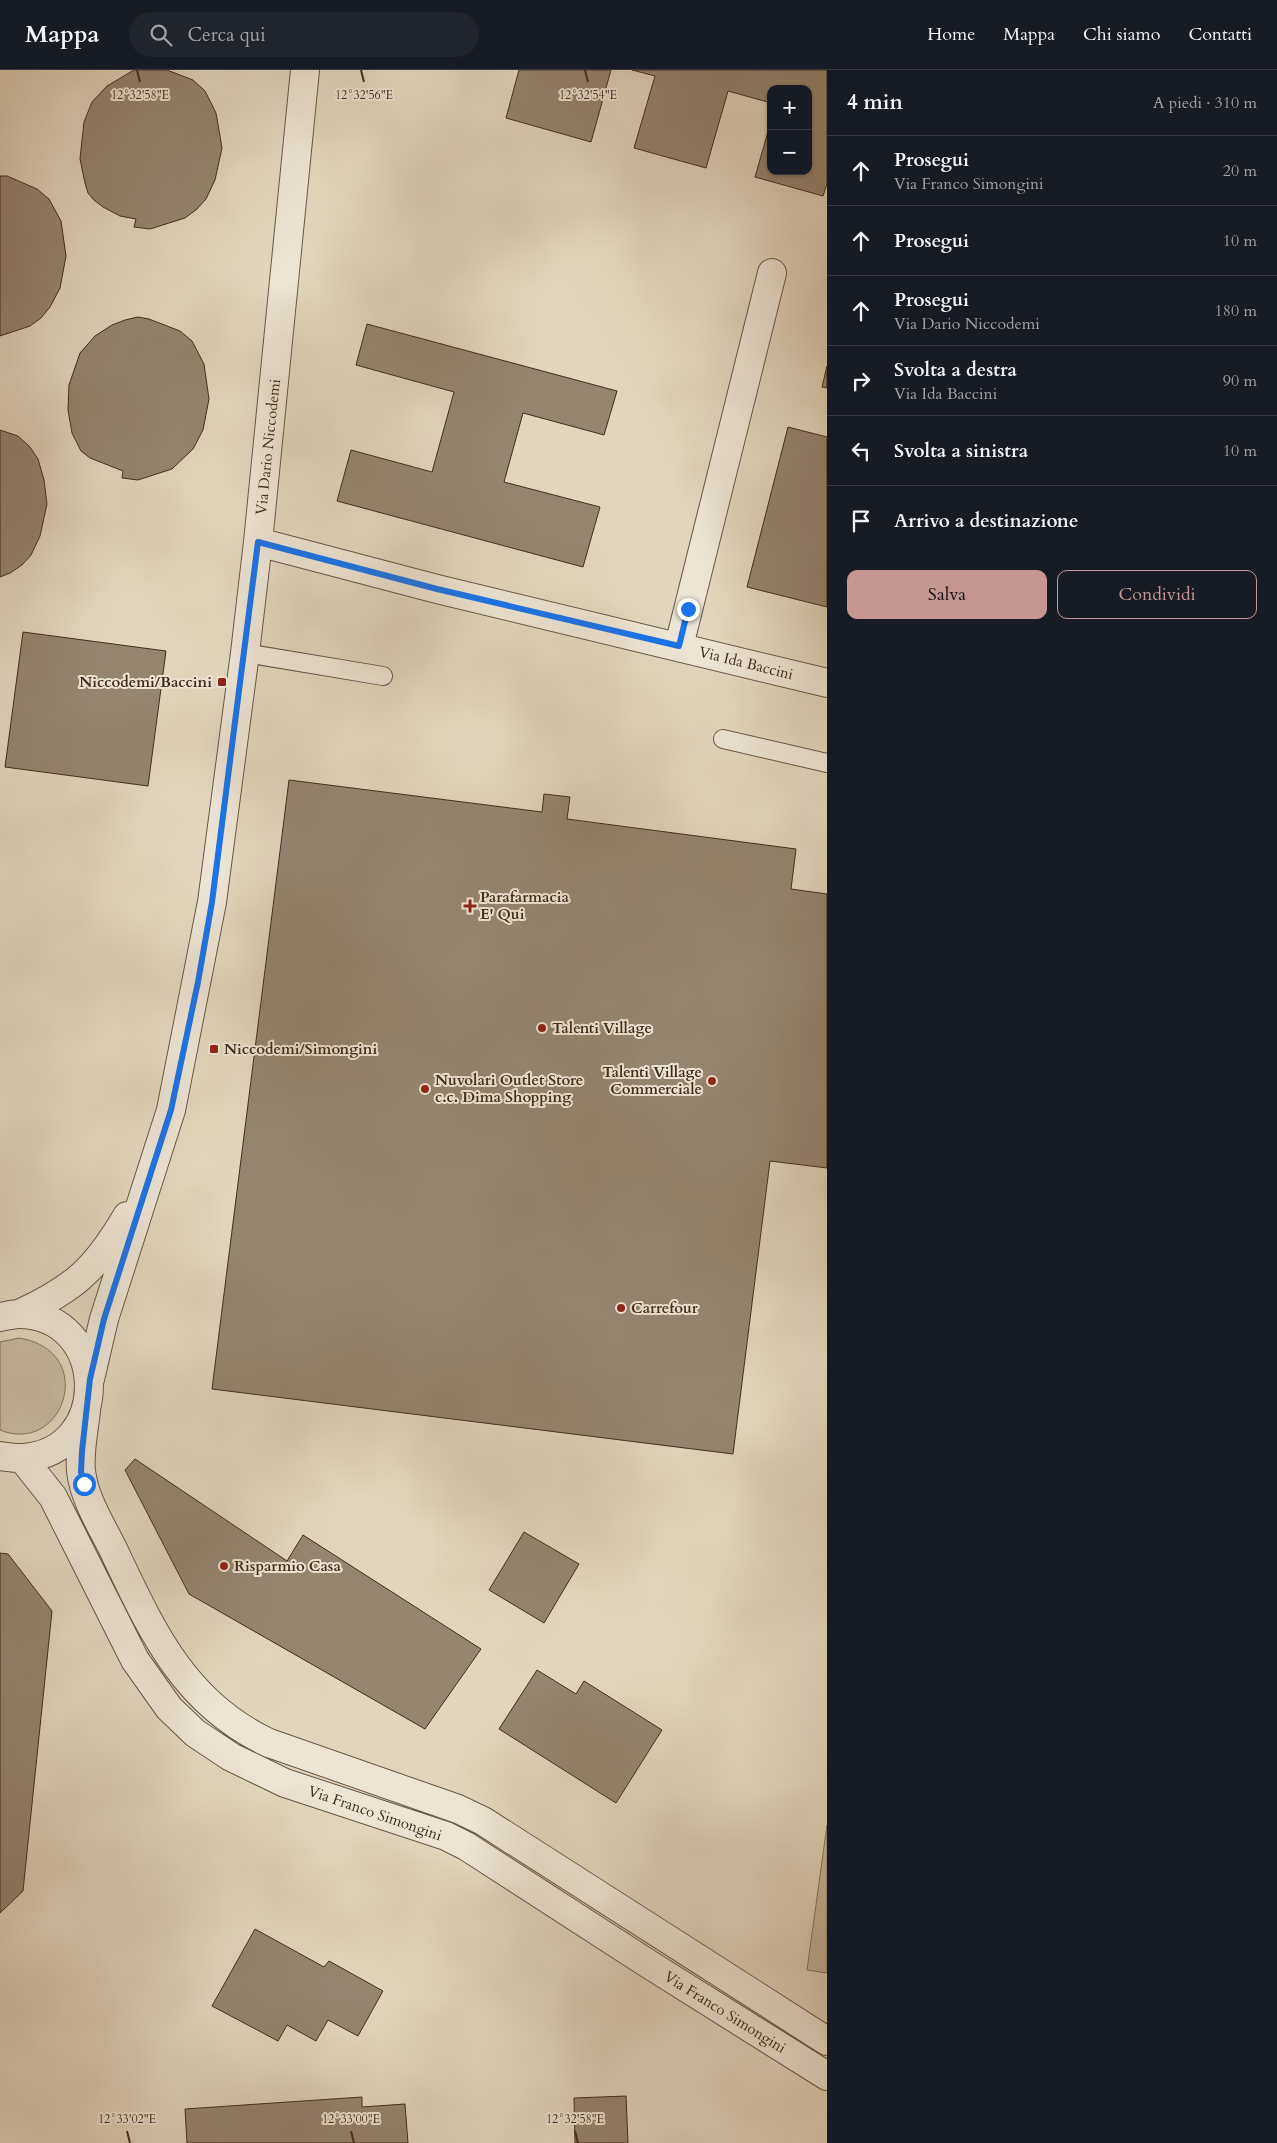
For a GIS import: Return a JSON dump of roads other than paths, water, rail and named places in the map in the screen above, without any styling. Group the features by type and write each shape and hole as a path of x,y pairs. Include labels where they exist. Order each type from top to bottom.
{"street":[{"name":"Via Dario Niccodemi","path":"90,1379 104,1319 171,1110 212,902 258,542 305,70"},
{"path":"679,646 772,273"},
{"name":"Via Ida Baccini","path":"258,542 437,589 827,682"},
{"name":"Via Dario Niccodemi","path":"9,1315 59,1295 77,1282 113,1240 150,1176"},
{"path":"9,1315 43,1318 62,1329 76,1342 85,1357 90,1379 90,1395 86,1410 74,1432 65,1441 54,1449 37,1455 11,1457"},
{"name":"Via Franco Simongini","path":"86,1410 81,1472 89,1500 159,1641 186,1679 223,1715 254,1736 269,1743 458,1809 483,1820 827,2041"},
{"name":"Via Franco Simongini","path":"11,1457 53,1497 135,1660 169,1708 195,1733 230,1757 261,1773 285,1783 446,1836 466,1846 827,2076"}],"lane":[{"path":"245,653 382,676"},
{"path":"722,739 827,764"}],"place":[{"name":"Niccodemi/Baccini","path":"222,682"},
{"name":"Parafarmacia E' Qui","path":"470,906"},
{"name":"Talenti Village","path":"542,1028"},
{"name":"Niccodemi/Simongini","path":"214,1049"},
{"name":"Talenti Village Commerciale","path":"712,1081"},
{"name":"Nuvolari Outlet Store c.c. Dima Shopping","path":"425,1089"},
{"name":"Carrefour","path":"621,1308"},
{"name":"Risparmio Casa","path":"224,1566"}]}
